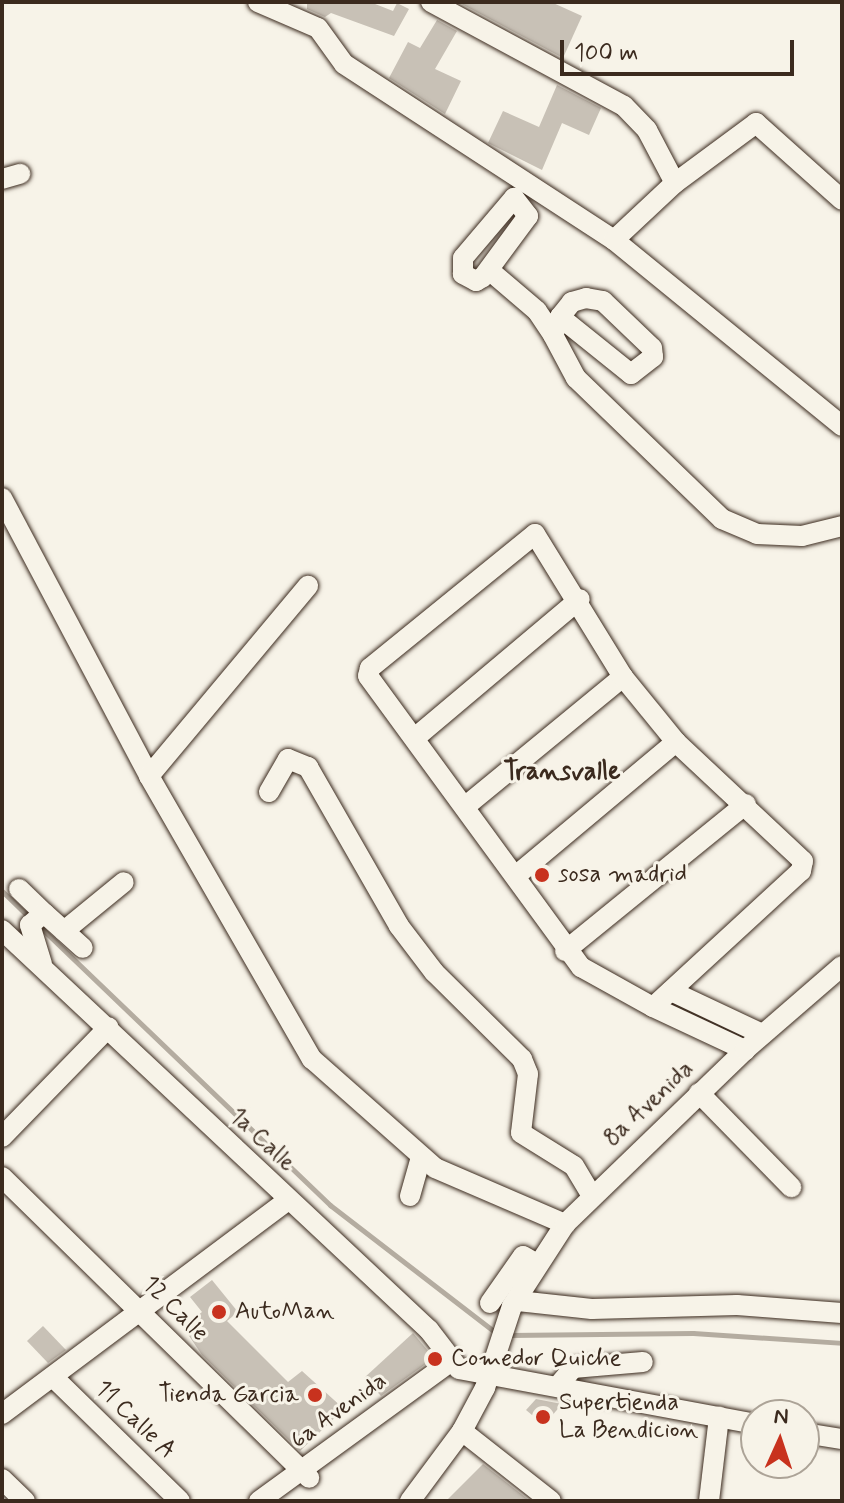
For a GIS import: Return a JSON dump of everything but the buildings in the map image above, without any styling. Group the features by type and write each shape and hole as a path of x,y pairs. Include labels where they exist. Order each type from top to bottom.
{"street":[{"path":"260,2 318,28 344,64 614,240 842,426"},
{"path":"431,2 624,106 647,130 675,183"},
{"path":"614,240 675,183 756,123 842,200"},
{"path":"489,270 557,326 576,378 722,519 757,534 802,536 842,526"},
{"path":"2,498 149,776 301,1043 333,1082 421,1157 452,1178 565,1224"},
{"path":"653,1007 803,867 746,804 676,742 623,677 580,599 535,534 370,668 368,676 518,874 565,951 581,967 653,1007 745,1050"},
{"path":"149,776 308,586"},
{"path":"416,737 580,599"},
{"path":"467,805 623,677"},
{"path":"518,874 676,742"},
{"path":"269,792 288,759 308,767 399,926 434,972 522,1059 528,1074 521,1133 574,1166 591,1194"},
{"path":"565,951 746,804"},
{"path":"64,931 124,882"},
{"path":"19,889 38,918 43,967"},
{"path":"38,918 64,931 83,948"},
{"name":"1a Calle","path":"2,930 429,1330 455,1365"},
{"name":"8a Avenida","path":"416,1499 462,1431 490,1374 515,1307 537,1264 565,1224 591,1194 762,1034 842,966"},
{"path":"671,991 762,1034"},
{"path":"2,1137 109,1027"},
{"path":"699,1093 791,1187"},
{"path":"410,1196 421,1157"},
{"name":"12 Calle","path":"2,1177 306,1474"},
{"path":"2,1414 288,1200"},
{"path":"490,1303 523,1256 537,1264"},
{"path":"515,1307 592,1309 737,1305 842,1313"},
{"path":"558,1386 573,1368 643,1362"},
{"path":"455,1365 740,1421"},
{"name":"6a Avenida","path":"259,1501 306,1474 455,1365"},
{"name":"11 Calle A","path":"53,1377 180,1501"},
{"path":"709,1501 719,1417"},
{"path":"462,1431 551,1501"},
{"path":"820,1436 842,1439"},
{"name":"6a Avenida","path":"278,1501 306,1474"},
{"path":"2,1479 25,1501"}],"waterway":[{"path":"2,891 30,918"},
{"path":"38,925 330,1205 499,1335"},
{"path":"509,1335 693,1333 842,1343"}],"place":[{"name":"sosa madrid","path":"542,875"},
{"name":"AutoMan","path":"219,1312"},
{"name":"Comedor Quiche","path":"435,1359"},
{"name":"Tienda Garcia","path":"315,1395"},
{"name":"Supertienda La Bendicion","path":"543,1417"}],"district":[{"name":"Transvalle","path":"562,773"}]}
